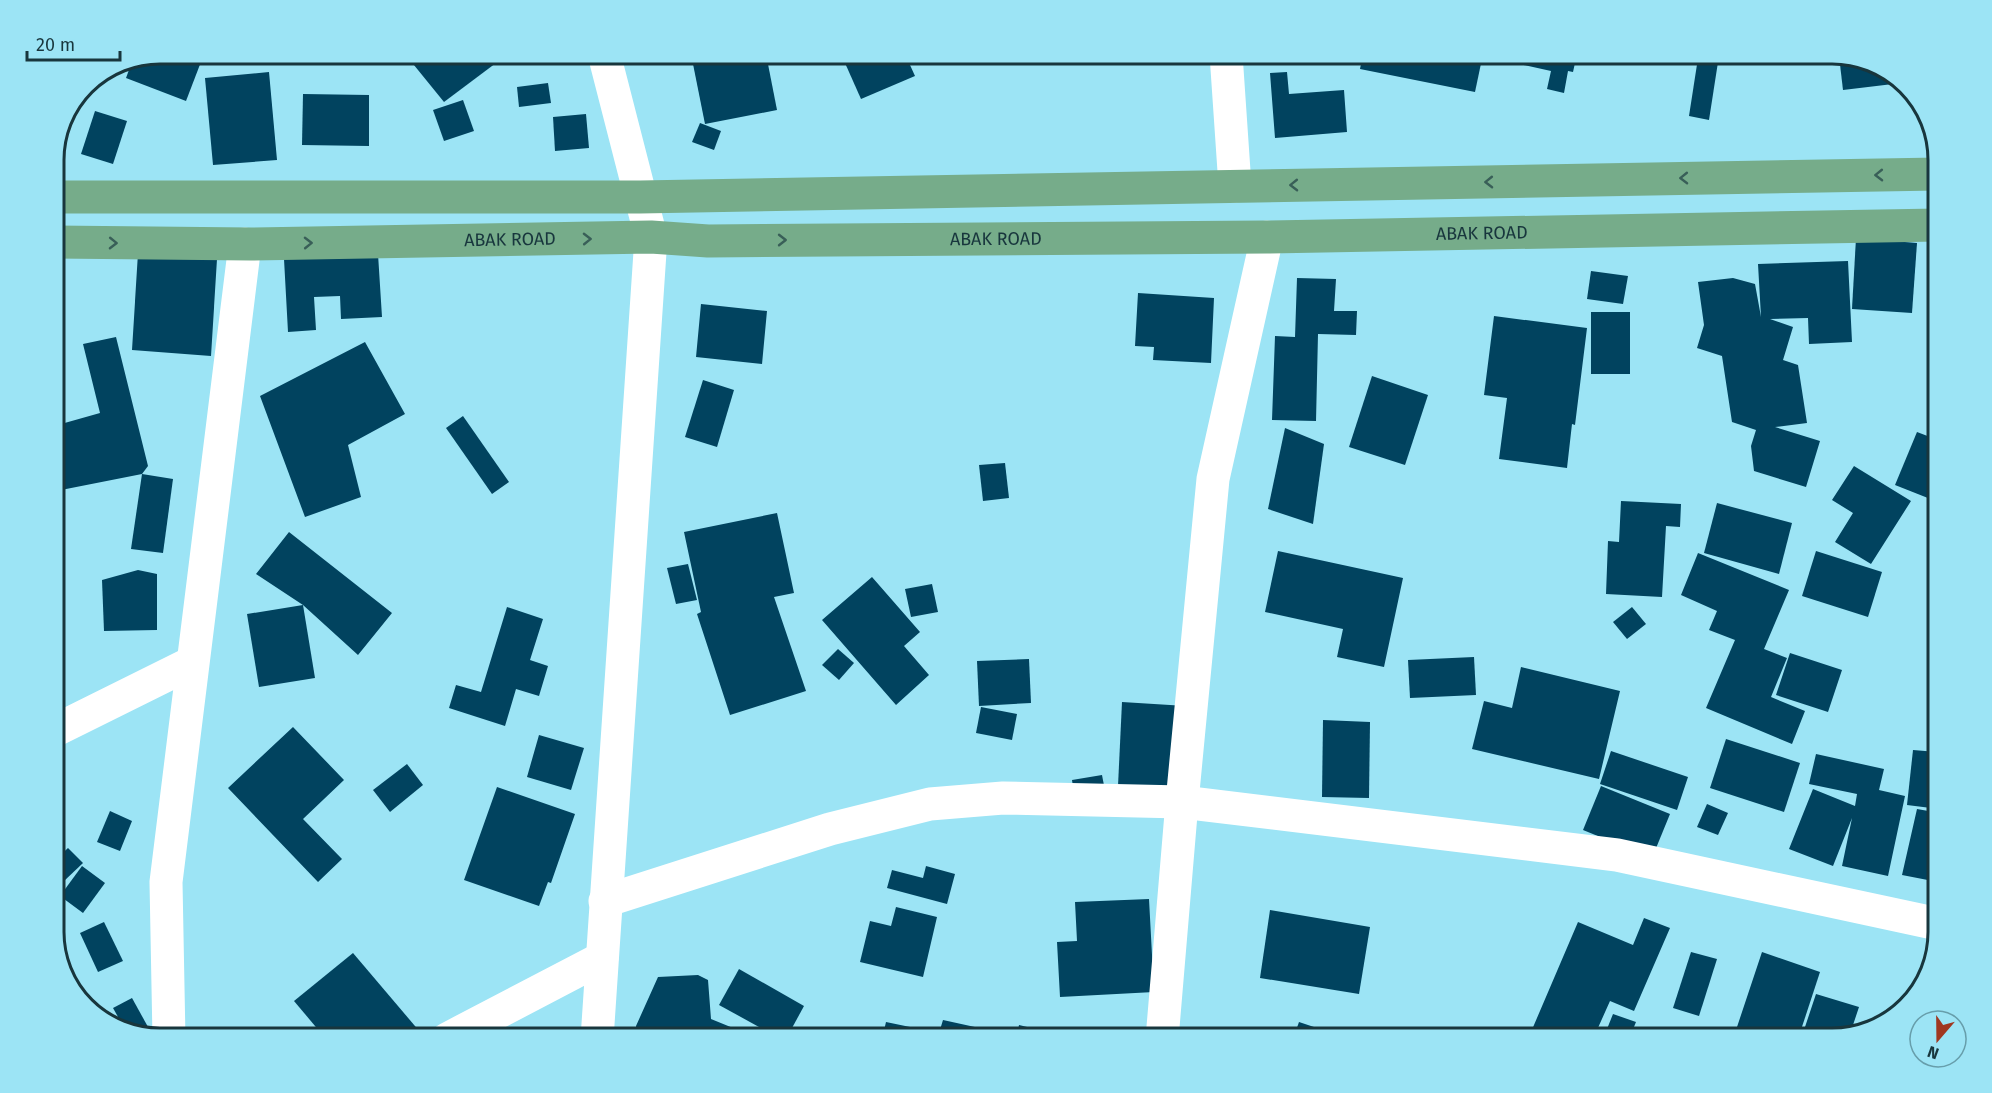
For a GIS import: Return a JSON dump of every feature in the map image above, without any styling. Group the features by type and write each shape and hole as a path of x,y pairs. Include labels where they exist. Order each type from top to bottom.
{"highway":[{"path":"65,197 640,197 1927,174"},
{"name":"ABAK ROAD","path":"65,242 244,244 651,237 708,241 1268,237 1927,225"}],"street":[{"path":"598,1028 651,237 607,64"},
{"path":"1227,64 1235,186"},
{"path":"1163,1028 1213,479 1268,237"},
{"path":"169,1028 165,882 244,244"},
{"path":"65,726 191,663"},
{"path":"605,901 830,829 930,804 1003,798 1182,802 1617,855 1928,922"},
{"path":"468,1028 602,958"}],"building":[{"path":"200,64 186,101 126,78 129,70 142,66"},
{"path":"413,64 495,64 444,102"},
{"path":"693,64 768,64 777,110 705,124"},
{"path":"845,64 910,64 915,76 861,99"},
{"path":"1361,64 1481,64 1475,92 1360,69"},
{"path":"1519,64 1575,64 1573,72 1568,71 1564,93 1547,89 1551,71"},
{"path":"1697,64 1718,64 1709,120 1689,116"},
{"path":"1840,65 1874,74 1890,84 1843,90"},
{"path":"269,72 277,160 213,165 205,78"},
{"path":"1287,72 1289,94 1344,90 1347,132 1275,138 1270,73"},
{"path":"548,83 551,103 519,107 517,87"},
{"path":"303,94 369,95 369,146 302,145"},
{"path":"463,100 474,131 444,141 433,110"},
{"path":"95,111 127,121 113,164 81,154"},
{"path":"586,114 589,148 555,151 553,117"},
{"path":"700,123 721,131 714,150 692,142"},
{"path":"1856,238 1917,243 1912,313 1852,309"},
{"path":"138,253 217,259 211,356 132,350"},
{"path":"378,254 382,317 341,319 340,296 314,297 316,330 288,332 284,259"},
{"path":"1848,261 1852,342 1809,344 1808,318 1770,319 1793,327 1783,360 1798,365 1807,423 1775,427 1820,441 1806,487 1754,471 1751,446 1756,430 1732,422 1722,356 1697,348 1704,325 1698,282 1733,278 1755,284 1761,317 1758,264"},
{"path":"1591,271 1628,276 1623,304 1587,299"},
{"path":"1297,278 1336,279 1334,311 1357,311 1356,335 1318,334 1316,421 1272,420 1275,336 1295,337"},
{"path":"1138,293 1214,298 1211,363 1153,360 1154,347 1135,346"},
{"path":"701,304 767,311 762,364 696,357"},
{"path":"1591,312 1630,312 1630,374 1591,374"},
{"path":"1494,316 1587,328 1575,425 1572,424 1567,468 1499,459 1507,398 1484,395"},
{"path":"116,337 148,466 142,474 65,489 65,423 100,413 83,344"},
{"path":"365,342 405,414 348,445 361,497 305,517 260,396"},
{"path":"1372,376 1428,395 1405,465 1349,447"},
{"path":"703,380 734,390 717,447 685,437"},
{"path":"463,416 509,482 492,494 446,428"},
{"path":"1285,428 1324,444 1313,524 1268,509"},
{"path":"1917,432 1927,436 1927,498 1895,485"},
{"path":"1005,463 1009,498 983,501 979,465"},
{"path":"1854,466 1911,501 1871,564 1835,542 1853,513 1832,500"},
{"path":"142,474 173,479 163,553 131,549"},
{"path":"1621,501 1681,504 1680,527 1666,526 1662,597 1606,594 1608,541 1619,542"},
{"path":"1717,503 1792,523 1779,574 1704,553"},
{"path":"777,513 794,593 774,597 806,691 730,715 697,614 701,612 684,532"},
{"path":"289,532 392,613 358,655 303,605 256,574"},
{"path":"1278,551 1403,578 1384,667 1337,657 1343,629 1265,612"},
{"path":"1816,551 1882,572 1868,617 1802,596"},
{"path":"1698,553 1789,590 1764,649 1787,658 1771,697 1805,711 1792,744 1706,708 1735,640 1709,630 1717,611 1681,595"},
{"path":"688,564 697,600 676,604 667,568"},
{"path":"138,570 157,574 157,630 104,631 102,580"},
{"path":"872,577 920,632 904,646 929,675 896,705 822,620"},
{"path":"932,584 938,612 911,617 905,589"},
{"path":"303,605 315,678 259,687 247,614"},
{"path":"507,607 543,619 530,660 548,666 539,696 516,689 505,726 449,708 456,685 481,692"},
{"path":"1632,607 1646,624 1627,639 1613,622"},
{"path":"838,649 854,663 839,680 822,665"},
{"path":"1790,653 1842,670 1828,712 1776,695"},
{"path":"1474,657 1476,695 1410,698 1408,660"},
{"path":"1029,659 1031,703 979,706 977,661"},
{"path":"1521,667 1620,691 1599,779 1472,749 1484,701 1512,708"},
{"path":"1122,702 1186,706 1181,811 1117,807"},
{"path":"981,707 1017,714 1012,740 976,733"},
{"path":"1323,720 1370,722 1369,798 1322,797"},
{"path":"293,727 344,780 303,819 342,859 318,882 228,788"},
{"path":"539,735 584,748 571,790 527,777"},
{"path":"1726,739 1800,763 1784,812 1710,788"},
{"path":"1913,750 1928,751 1928,808 1907,805"},
{"path":"1611,751 1688,777 1677,810 1600,784"},
{"path":"1816,754 1884,769 1879,790 1905,796 1888,876 1842,866 1852,818 1833,866 1789,849 1813,789 1855,806 1857,794 1809,784"},
{"path":"407,764 423,785 390,812 373,790"},
{"path":"1102,775 1107,801 1076,806 1072,780"},
{"path":"1601,786 1670,814 1652,858 1583,830"},
{"path":"497,787 575,814 551,883 548,882 539,906 464,880"},
{"path":"1707,804 1728,813 1718,835 1697,827"},
{"path":"1917,809 1928,811 1928,880 1902,875"},
{"path":"110,811 132,821 120,851 97,842"},
{"path":"68,848 83,863 65,880 65,851"},
{"path":"82,866 105,883 83,913 65,900 65,889"},
{"path":"926,866 955,874 947,904 887,888 892,870 923,878"},
{"path":"1149,899 1154,992 1060,997 1057,942 1077,941 1075,902"},
{"path":"896,907 937,917 923,977 860,962 870,921 891,926"},
{"path":"1270,910 1370,927 1359,994 1260,978"},
{"path":"1644,918 1670,928 1634,1011 1610,1001 1598,1028 1533,1028 1578,922 1633,945"},
{"path":"104,922 123,961 98,972 80,933"},
{"path":"1691,952 1717,959 1699,1016 1673,1008"},
{"path":"1762,952 1820,972 1802,1028 1737,1028"},
{"path":"353,953 417,1028 317,1028 294,1001"},
{"path":"739,969 804,1006 792,1028 761,1028 719,1005"},
{"path":"698,975 708,980 711,1019 733,1028 636,1028 658,977"},
{"path":"1816,994 1859,1007 1853,1026 1805,1028"},
{"path":"132,998 149,1028 120,1020 113,1008"},
{"path":"1613,1014 1636,1022 1634,1028 1607,1028"},
{"path":"943,1020 979,1028 941,1028"},
{"path":"886,1022 915,1028 885,1028"},
{"path":"1299,1022 1317,1028 1297,1028"}]}
